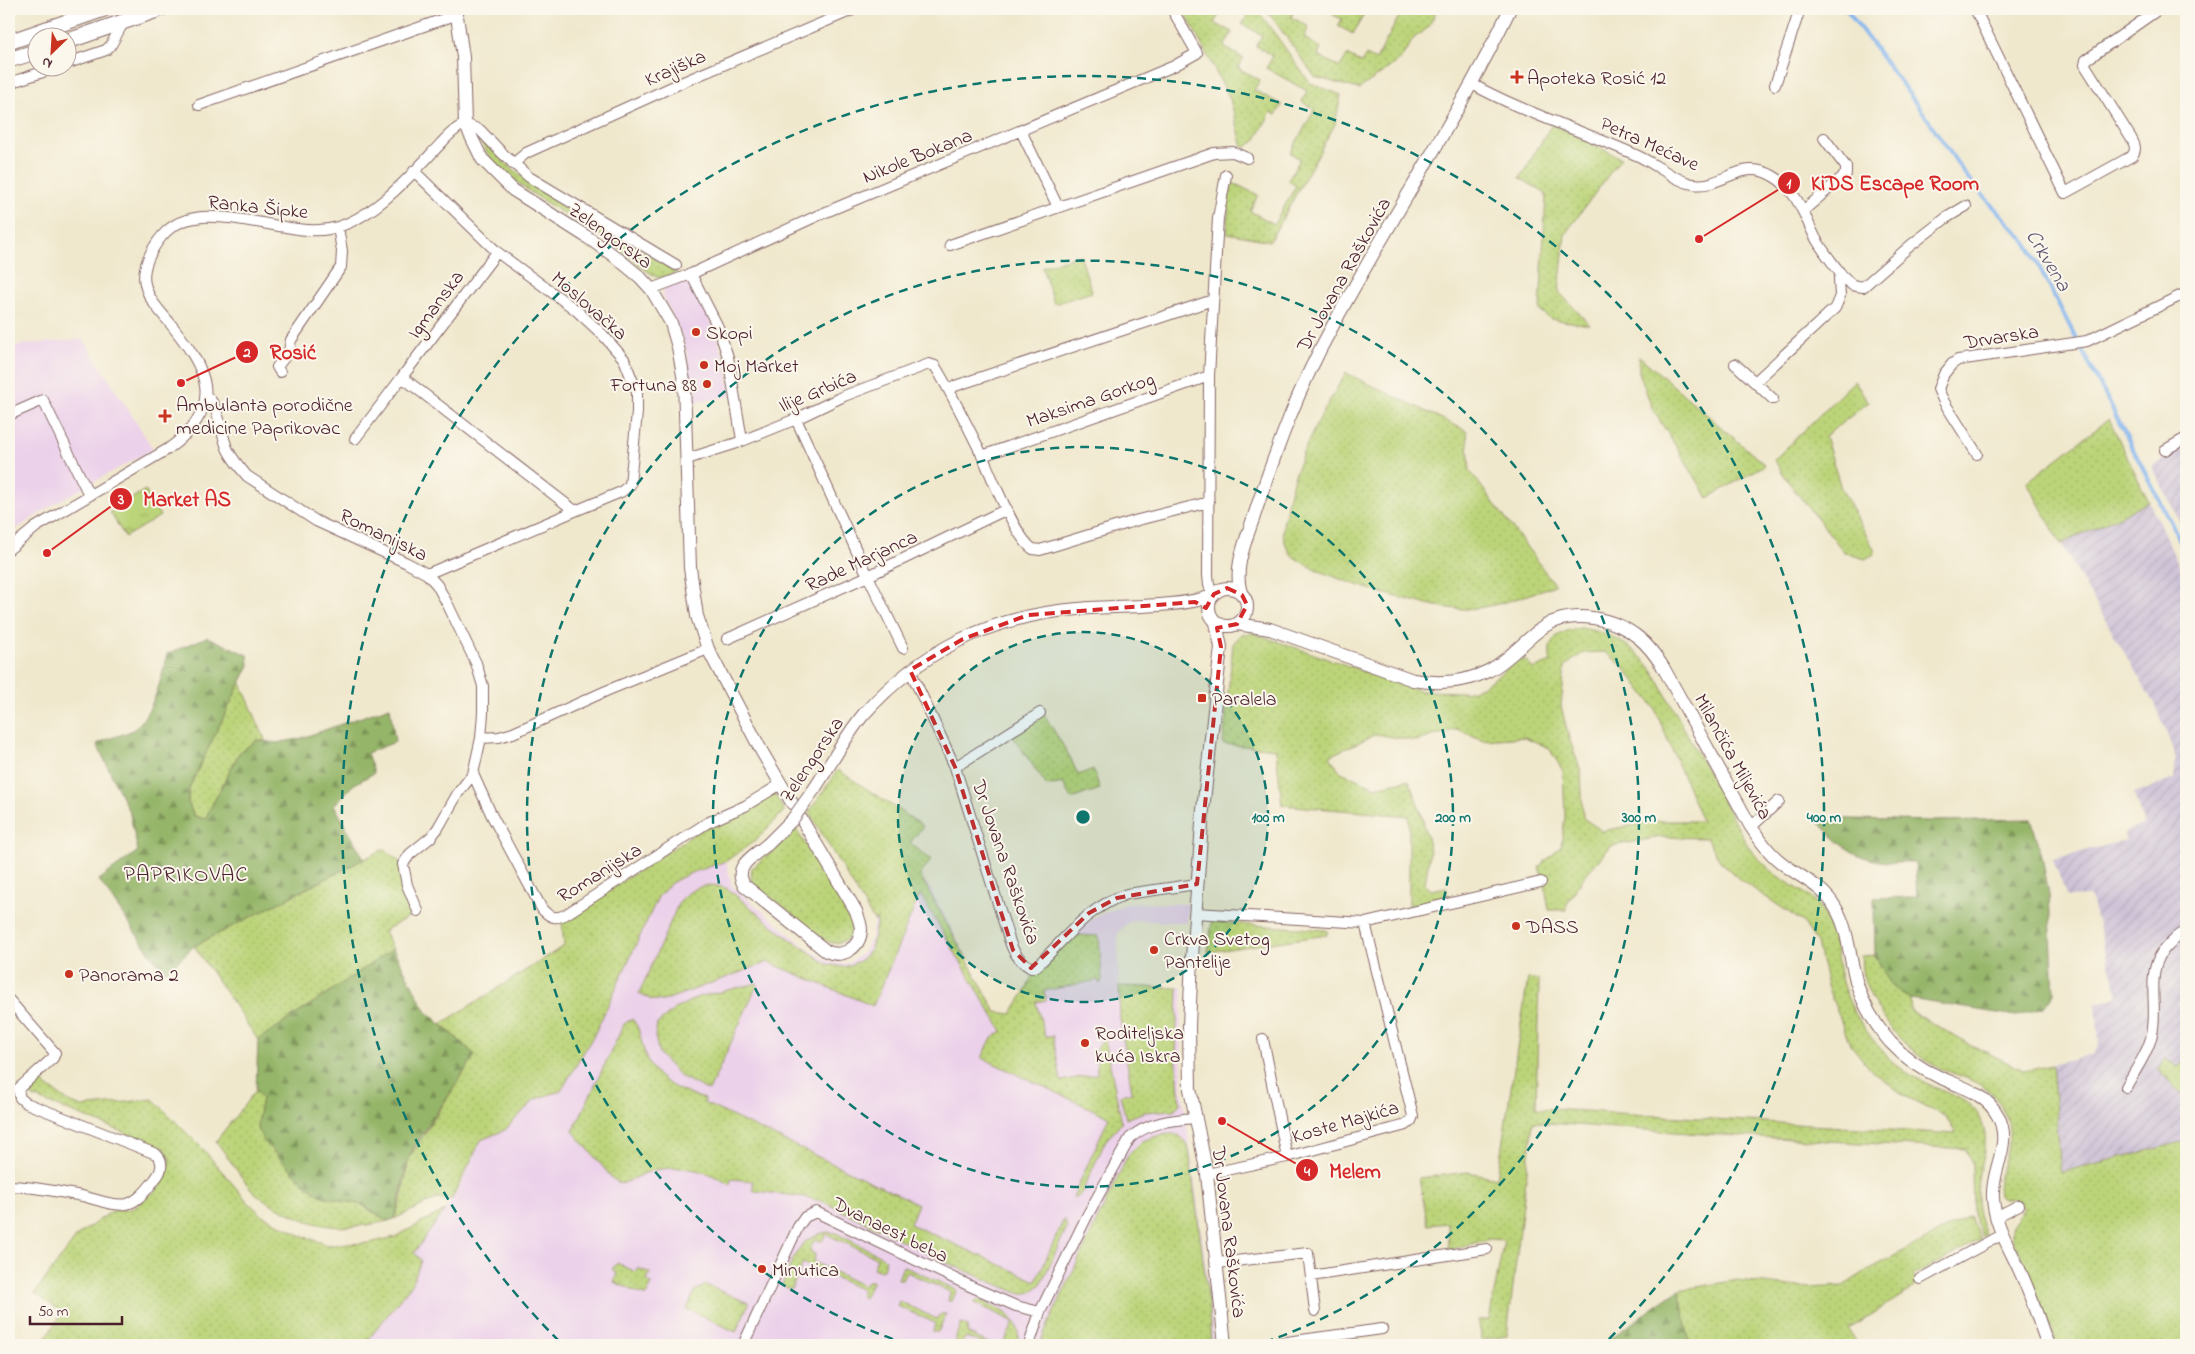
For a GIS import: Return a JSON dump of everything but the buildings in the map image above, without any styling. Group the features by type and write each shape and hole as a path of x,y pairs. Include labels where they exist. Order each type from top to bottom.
{"main road":[{"path":"9,42 104,9"},
{"path":"78,37 160,9"},
{"path":"9,60 28,54"}],"street":[{"name":"Krajiška","path":"513,164 526,153 683,82 855,9"},
{"name":"Nikole Bokana","path":"651,289 691,274 819,215 1174,66 1197,53 1172,9"},
{"name":"Dr Jovana Raškovića","path":"1216,593 1229,584 1238,571 1284,428 1313,365 1361,276 1472,84 1510,9"},
{"path":"1775,85 1800,9"},
{"path":"1975,9 2065,193 2132,156 2135,152 2136,147 2131,138 2085,65 2086,60 2159,9"},
{"path":"199,105 457,11 463,57 465,124 480,130 513,164 551,191 676,265"},
{"path":"78,60 106,50 124,21"},
{"path":"9,83 28,77"},
{"name":"Petra Mećave","path":"1472,84 1638,155 1688,183 1707,184 1750,169 1764,171 1789,187 1796,196 1823,250 1852,285 1863,287 1911,245 1946,218 1966,206"},
{"name":"Ranka Šipke","path":"206,396 206,387 198,362 150,298 144,284 144,274 148,260 161,237 172,227 186,221 215,216 248,220 299,231 338,228 373,209 414,172 455,129 465,124"},
{"name":"Zelengorska","path":"465,124 482,159 502,181 617,258 651,289 670,323 678,347 684,381 690,568 698,616 708,649 748,727 792,802"},
{"path":"1021,131 1058,207"},
{"path":"1803,211 1844,177 1846,172 1846,167 1824,138"},
{"path":"950,245 1214,153 1233,152 1247,158"},
{"name":"Moslovačka","path":"414,172 497,252 576,310 604,334 624,359 636,392 637,412 630,485 621,492 575,511"},
{"path":"1216,593 1208,580 1209,376 1218,218 1226,175"},
{"path":"280,372 277,367 289,351 291,340 341,267 342,251 338,228"},
{"name":"Igmanska","path":"355,439 497,252"},
{"path":"691,274 718,327 728,357 742,440"},
{"path":"1755,382 1835,308 1840,296 1839,279 1841,274"},
{"name":"Drvarska","path":"1976,454 1938,389 1948,369 1958,360 2087,342 2186,293"},
{"path":"949,388 1213,300"},
{"name":"Ilije Grbića","path":"687,459 796,419 844,396 929,364 935,366 949,388 1007,509 1023,539 1032,549 1040,550 1138,520 1209,502"},
{"path":"1735,364 1772,399"},
{"name":"Maksima Gorkog","path":"982,456 1209,376"},
{"path":"402,377 575,511 427,574"},
{"path":"9,549 36,527 182,438 197,422 206,396"},
{"name":"Romanijska","path":"206,396 212,401 227,450 232,459 248,476 316,520 406,562 427,574 437,586 448,605 481,677 483,696 481,738 473,774 458,793 438,828 431,837 410,854 403,864 407,885 418,911"},
{"path":"9,415 43,400 90,495"},
{"path":"796,419 868,576 904,648"},
{"path":"2165,450 2186,438"},
{"name":"Rade Marjanca","path":"727,639 868,576 1007,509"},
{"name":"Dr Jovana Raškovića","path":"1238,571 1239,587 1242,595"},
{"path":"1195,602 1209,610 1216,622 1221,625 1235,625 1242,620 1246,611 1246,605 1242,595 1234,590 1216,593 1210,602 1209,610"},
{"name":"Zelengorska","path":"802,820 856,911 861,924 860,937 853,947 839,954 826,951 744,885 739,874 740,870 744,864 792,820 863,716 910,670 932,654 963,639 1010,620 1028,615 1076,609 1195,602 1216,593"},
{"name":"Milančića Miljevića","path":"1246,611 1270,629"},
{"name":"Milančića Miljevića","path":"1235,625 1270,629 1414,680 1443,682 1479,675 1499,665 1546,625 1566,618 1589,618 1622,627 1638,637 1655,655 1751,827 1764,846 1777,860 1815,885 1834,904 1844,925 1860,994 1873,1018 1891,1042 1926,1070 1980,1096 1996,1113 2001,1122 2004,1141 1993,1185 1993,1205 2003,1234 2023,1277 2044,1344"},
{"name":"Dr Jovana Raškovića","path":"1216,622 1221,647 1197,884 1189,1026 1190,1089 1207,1174 1218,1263 1225,1345"},
{"name":"Dr Jovana Raškovića","path":"1221,647 1235,625"},
{"path":"481,738 499,737 513,733 606,691 708,649"},
{"name":"Dr Jovana Raškovića","path":"910,670 955,767 1013,950 1024,963 1031,968 1040,963 1089,913 1117,898 1127,894 1197,884"},
{"path":"955,767 1040,713"},
{"name":"Romanijska","path":"473,774 492,816 542,909 547,915 556,918 568,913 707,823 745,806 781,784"},
{"path":"1751,827 1779,801"},
{"path":"1195,913 1365,923 1541,882"},
{"name":"Koste Majkića","path":"1207,1174 1287,1157 1406,1125 1412,1118 1365,923"},
{"path":"2126,1087 2152,1035 2154,966 2164,949 2178,934 2186,931"},
{"path":"9,1000 56,1053 53,1058 18,1089 20,1098 26,1103 156,1154 161,1160 156,1178 149,1187 136,1199 122,1204 44,1190 9,1186"},
{"path":"1263,1039 1287,1157"},
{"path":"1029,1345 1040,1312 1092,1208 1130,1138 1142,1129 1156,1124 1195,1118"},
{"path":"1996,1217 2019,1206"},
{"name":"Dvanaest beba","path":"743,1345 798,1227 805,1217 816,1212 972,1287 1016,1306 1040,1312"},
{"path":"1920,1280 2003,1234"},
{"path":"1311,1276 1487,1249"},
{"path":"1218,1263 1308,1253 1315,1311"},
{"path":"1265,1345 1382,1329"}],"highlighted area":[{"path":"1227,588 1242,595 1247,605 1237,624 1217,628 1221,647 1197,884 1117,898 1089,913 1031,968 1013,950 955,767 910,670 963,639 1028,615 1195,602 1206,608 1214,594"}],"shaded area":[{"path":"683,281 690,281 714,328 724,359 731,396 692,403 687,354 681,333 662,295 665,287"},
{"path":"83,339 153,449 57,502 9,534 9,349 22,345"},
{"path":"2186,446 2186,535 2152,466"},
{"path":"2149,502 2186,580 2186,999 2178,1002 2186,1035 2186,1052 2184,1061 2178,1067 2186,1098 2186,1141 2061,1172 2052,1065 2093,1055 2099,1044 2096,1004 2118,996 2090,896 2067,897 2053,859 2127,840 2124,832 2144,825 2134,794 2174,779 2176,759 2159,712 2061,544"},
{"path":"726,861 732,886 809,950 832,962 842,964 850,962 862,954 871,939 874,921 920,874 931,890 996,1012 1011,1014 1025,992 1031,978 1074,933 1095,917 1129,903 1188,904 1187,923 1135,920 1127,923 1118,933 1119,986 1183,988 1181,1024 1182,1089 1211,1306 1214,1345 364,1345 412,1284 414,1253 457,1192 481,1140 505,1130 535,1099 561,1091 595,1033 658,897 671,883 688,874"}],"green space":[{"path":"1183,9 1222,9 1214,23 1232,32 1224,47 1243,58 1238,68 1260,80 1254,90 1282,105 1276,115 1271,112 1255,141 1246,147 1243,147 1230,99"},
{"path":"1239,9 1257,9 1310,83 1341,95 1335,124 1270,241 1227,233 1229,195 1233,183 1258,195 1250,211 1274,224 1296,186 1288,180 1300,159 1290,153 1315,109 1302,102 1307,91 1266,68 1273,56 1256,46 1262,35 1242,24 1248,14"},
{"path":"1266,9 1295,9 1291,17 1309,27 1304,38 1321,48 1318,56 1340,67 1347,55 1361,63 1366,55 1376,60 1403,9 1435,9 1436,11 1429,27 1414,38 1400,60 1359,89 1315,77"},
{"path":"1336,9 1367,9 1353,34 1338,26 1342,19 1333,15"},
{"path":"1552,124 1621,158 1565,234 1559,292 1590,325 1551,319 1540,311 1546,194 1520,178"},
{"path":"480,137 508,165 531,183 677,272 669,276 655,276 621,249 535,195 499,167 487,152"},
{"path":"1080,255 1092,292 1054,304 1042,267"},
{"path":"1639,356 1765,465 1708,498 1652,408 1639,372"},
{"path":"1346,373 1467,431 1470,471 1555,585 1490,606 1467,609 1451,608 1430,605 1378,592 1328,574 1292,555 1285,542 1283,530 1295,474 1309,439"},
{"path":"1854,381 1869,402 1825,436 1841,488 1876,553 1865,559 1845,553 1792,487 1774,460"},
{"path":"2109,419 2149,502 2061,544 2027,482"},
{"path":"145,490 160,516 125,537 110,512"},
{"path":"1581,628 1603,633 1622,642 1638,654 1653,671 1749,848 1779,877 1814,901 1823,912 1833,935 1840,974 1847,997 1858,1019 1881,1049 1905,1071 1968,1103 1977,1113 1984,1128 1985,1143 1977,1186 1977,1200 1979,1214 1986,1235 1982,1236 1973,1215 1972,1165 1966,1149 1533,1122 1507,1336 1482,1340 1478,1320 1489,1320 1504,1240 1490,1239 1449,1250 1448,1223 1428,1225 1419,1178 1468,1172 1497,1178 1528,978 1539,980 1536,1108 1956,1134 1946,1117 1905,1096 1871,1070 1850,1044 1827,986 1817,943 1803,922 1739,879 1720,861 1706,838 1661,837 1611,846 1582,879 1567,904 1566,910 1549,910 1545,886 1539,867 1561,847 1565,816 1563,771 1549,748 1525,737 1483,740 1457,729 1416,741 1376,734 1330,756 1339,771 1375,787 1409,780 1423,819 1430,851 1425,884 1431,890 1446,887 1448,898 1409,906 1409,816 1282,805 1276,749 1223,744 1233,644 1242,634 1253,633 1421,691 1466,692 1482,687 1520,659 1527,661 1533,669 1551,662 1550,647 1552,641 1567,631","holes":["1605,652 1623,666 1654,707 1702,821 1656,821 1602,831 1583,818 1581,771 1569,738 1561,706 1565,666 1583,653"]},
{"path":"207,637 248,655 249,665 189,788 188,802 194,816 205,819 239,753 257,740 276,743 299,739 390,707 395,742 367,753 374,773 353,785 334,805 364,859 194,946 166,972 151,955 99,880 138,851 130,814 97,744 131,731 138,725 155,696 167,654"},
{"path":"240,681 266,742 257,740 239,753 205,819 194,816 188,802 189,788"},
{"path":"1044,714 1070,757 1078,775 1093,769 1100,789 1071,799 1063,783 1047,786 1011,734"},
{"path":"838,770 923,826 910,843 931,860 920,875 996,1012 1011,1014 1025,992 1031,978 1074,933 1078,935 1099,936 1102,979 1100,984 1098,980 1044,991 1046,1000 1036,1002 1045,1036 1053,1036 1061,1081 1097,1074 1096,1053 1099,1044 1105,1040 1122,1123 1106,1140 1082,1192 1077,1198 1073,1197 1109,1117 982,1058 991,1039 1002,1031 920,894 873,1006 768,962 663,1001 652,1000 639,994 679,902 690,892 701,886 714,885 728,889 783,934 827,964 844,967 860,961 871,949 877,919 874,921 809,812"},
{"path":"774,792 784,811 756,840 726,861 688,874 671,883 658,897 595,1033 561,1091 535,1099 505,1130 481,1140 452,1199 436,1199 394,1219 401,1200 409,1158 475,1055 441,1024 564,946 562,921 702,829"},
{"path":"1815,818 1934,821 2031,819 2041,852 2049,894 2054,993 2044,1007 2016,1016 1910,999 1891,985 1875,955 1874,898 1917,897 1915,862 1884,862 1869,859 1843,846"},
{"path":"796,829 853,923 849,937 843,941 831,943 824,940 757,886 751,879 752,868"},
{"path":"384,849 400,862 415,913 384,931 393,949 258,1040 194,946"},
{"path":"1212,922 1327,930 1327,935 1208,952"},
{"path":"393,949 426,1011 475,1055 414,1147 407,1164 394,1219 388,1221 362,1205 322,1196 305,1184 263,1140 257,1126 262,1098 256,1090 258,1040"},
{"path":"1875,955 1891,985 1910,999 1911,1011 1961,1040 2025,1071 2052,1065 2061,1172 2186,1141 2186,1345 2057,1345 2025,1263 2011,1236 2011,1227 2024,1208 2013,1199 2003,1199 1999,1196 2000,1174 2009,1141 2007,1117 2000,1104 1988,1091 1974,1082 1929,1063 1904,1043 1893,1031 1874,1003 1862,973 1861,956"},
{"path":"758,983 709,1091 680,1076 659,1054 655,1036 657,1024 675,1009 698,997"},
{"path":"1119,986 1178,988 1176,1054 1180,1104 1174,1110 1144,1112 1126,1119 1120,1095 1132,1092 1120,1019"},
{"path":"632,1019 638,1029 652,1068 666,1082 684,1092 705,1099 704,1103 918,1204 910,1224 1036,1281 1064,1219 1067,1227 1041,1284 1031,1292 1022,1294 1015,1292 945,1262 824,1202 805,1197 755,1191 753,1190 753,1181 731,1179 730,1185 711,1175 682,1168 651,1171 621,1184 613,1179 573,1131 624,1024"},
{"path":"2186,1052 2186,1098 2158,1070 2164,1058 2178,1067 2184,1061"},
{"path":"37,1079 69,1102 82,1107 153,1099 203,1149 248,1202 262,1215 300,1235 328,1245 369,1243 395,1237 445,1210 414,1253 421,1260 412,1284 364,1345 41,1345 62,1313 35,1293 78,1235 112,1211 132,1209 157,1190 168,1173 170,1158 164,1148 33,1097 27,1088"},
{"path":"256,1090 262,1098 257,1126 263,1140 305,1184 322,1196 362,1205 388,1221 346,1227 320,1224 295,1216 281,1209 252,1190 216,1141"},
{"path":"1166,1133 1174,1134 1184,1139 1189,1150 1209,1305 1211,1345 1040,1345 1128,1155 1142,1141"},
{"path":"1969,1216 1981,1239 1913,1276 1918,1285 1849,1329 1858,1345 1690,1345 1679,1290 1737,1280 1809,1288 1843,1286 1868,1270"},
{"path":"827,1232 836,1233 886,1260 883,1269 878,1270 873,1268 877,1258 826,1234 822,1241 814,1240 810,1251 815,1254 814,1262 864,1286 867,1281 873,1281 864,1298 860,1295 862,1290 803,1263 791,1290 782,1285 797,1251 802,1245 809,1239"},
{"path":"617,1263 636,1272 638,1268 650,1273 647,1281 652,1284 646,1296 614,1282 617,1273 612,1269"},
{"path":"903,1266 957,1290 952,1301 948,1301 950,1292 907,1272 902,1279 898,1279"},
{"path":"706,1285 749,1303 736,1332 687,1309 695,1291"},
{"path":"1679,1290 1690,1345 1601,1345"},
{"path":"977,1299 1008,1314 1013,1320 1017,1327 1017,1345 1003,1345 1014,1322 975,1303"},
{"path":"899,1301 937,1319 941,1314 946,1314 938,1332 933,1332 935,1323 897,1306"},
{"path":"961,1324 968,1326 967,1333 992,1345 985,1345 966,1337 961,1344 956,1342 955,1338"}],"waterway":[{"name":"Crkvena","path":"1846,9 1927,118 1968,179 2027,243 2186,552"}],"place":[{"name":"Apoteka Rosić 12","path":"1517,77"},
{"name":"KiDS Escape Room","path":"1699,239"},
{"name":"Skopi","path":"696,332"},
{"name":"Moj Market","path":"704,365"},
{"name":"Rosić","path":"181,383"},
{"name":"Fortuna 88","path":"707,384"},
{"name":"Ambulanta porodične medicine Paprikovac","path":"165,416"},
{"name":"Market AS","path":"47,553"},
{"name":"Paralela","path":"1202,698"},
{"name":"DASS","path":"1516,926"},
{"name":"Crkva Svetog Pantelije","path":"1154,950"},
{"name":"Panorama 2","path":"69,974"},
{"name":"Roditeljska kuća Iskra","path":"1085,1043"},
{"name":"Melem","path":"1222,1121"},
{"name":"Minutica","path":"762,1269"}],"district":[{"name":"PAPRIKOVAC","path":"186,873"}]}
